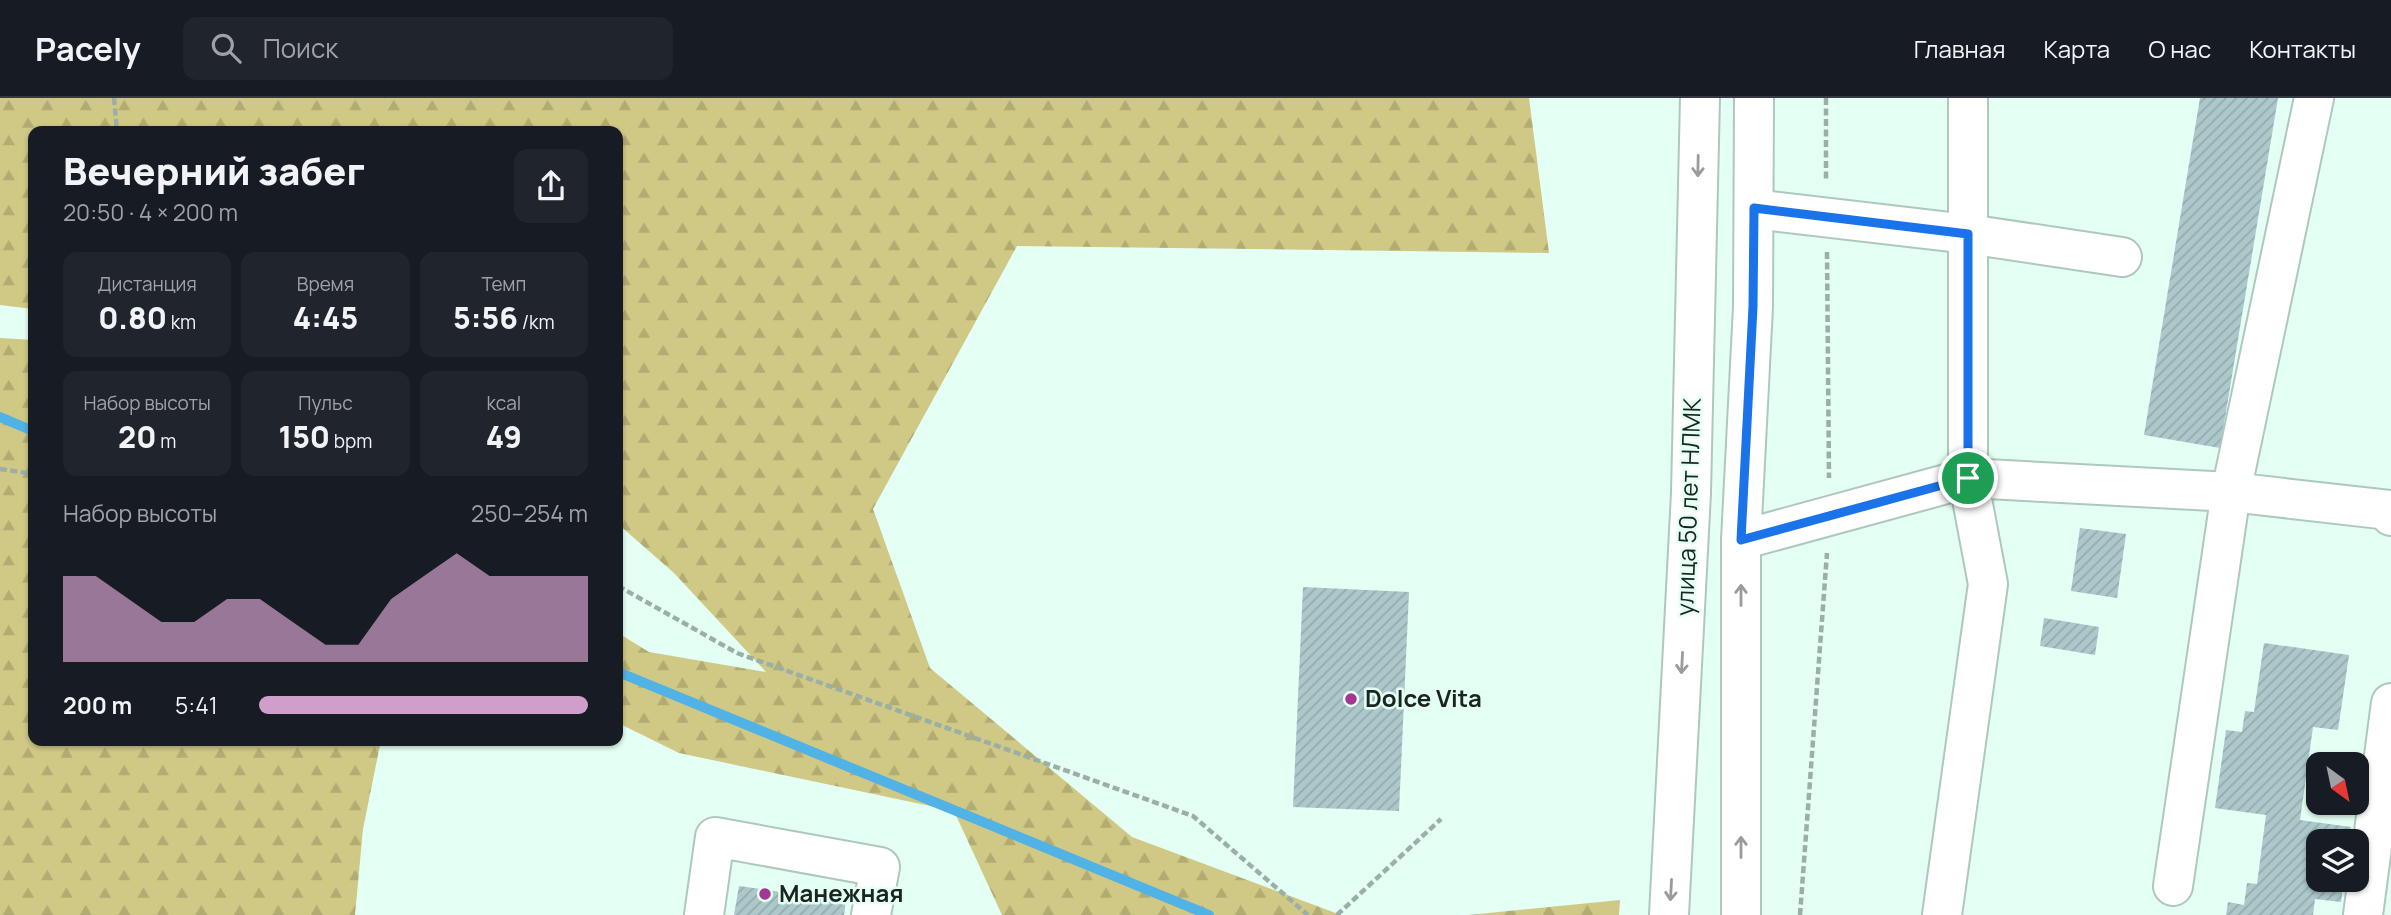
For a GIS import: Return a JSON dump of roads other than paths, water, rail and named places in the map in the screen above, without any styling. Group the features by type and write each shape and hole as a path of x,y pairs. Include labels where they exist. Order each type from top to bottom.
{"main road":[{"name":"улица 50 лет НЛМК","path":"1669,915 1691,493 1700,98"},
{"path":"1741,915 1741,540 1752,320 1754,98"},
{"path":"1942,915 1988,584 1968,478 1968,98"},
{"path":"2173,886 2231,492 2314,98"},
{"path":"1754,208 1968,234 2122,257"},
{"path":"1741,540 1968,478 2231,492 2389,510 2391,516"},
{"path":"2363,915 2391,703"},
{"path":"704,915 715,837 880,867 871,915"}],"waterway":[{"path":"0,417 28,429"},
{"path":"623,674 1209,915"}],"place":[{"name":"Dolce Vita","path":"1351,699"},
{"name":"Манежная","path":"765,894"}]}
